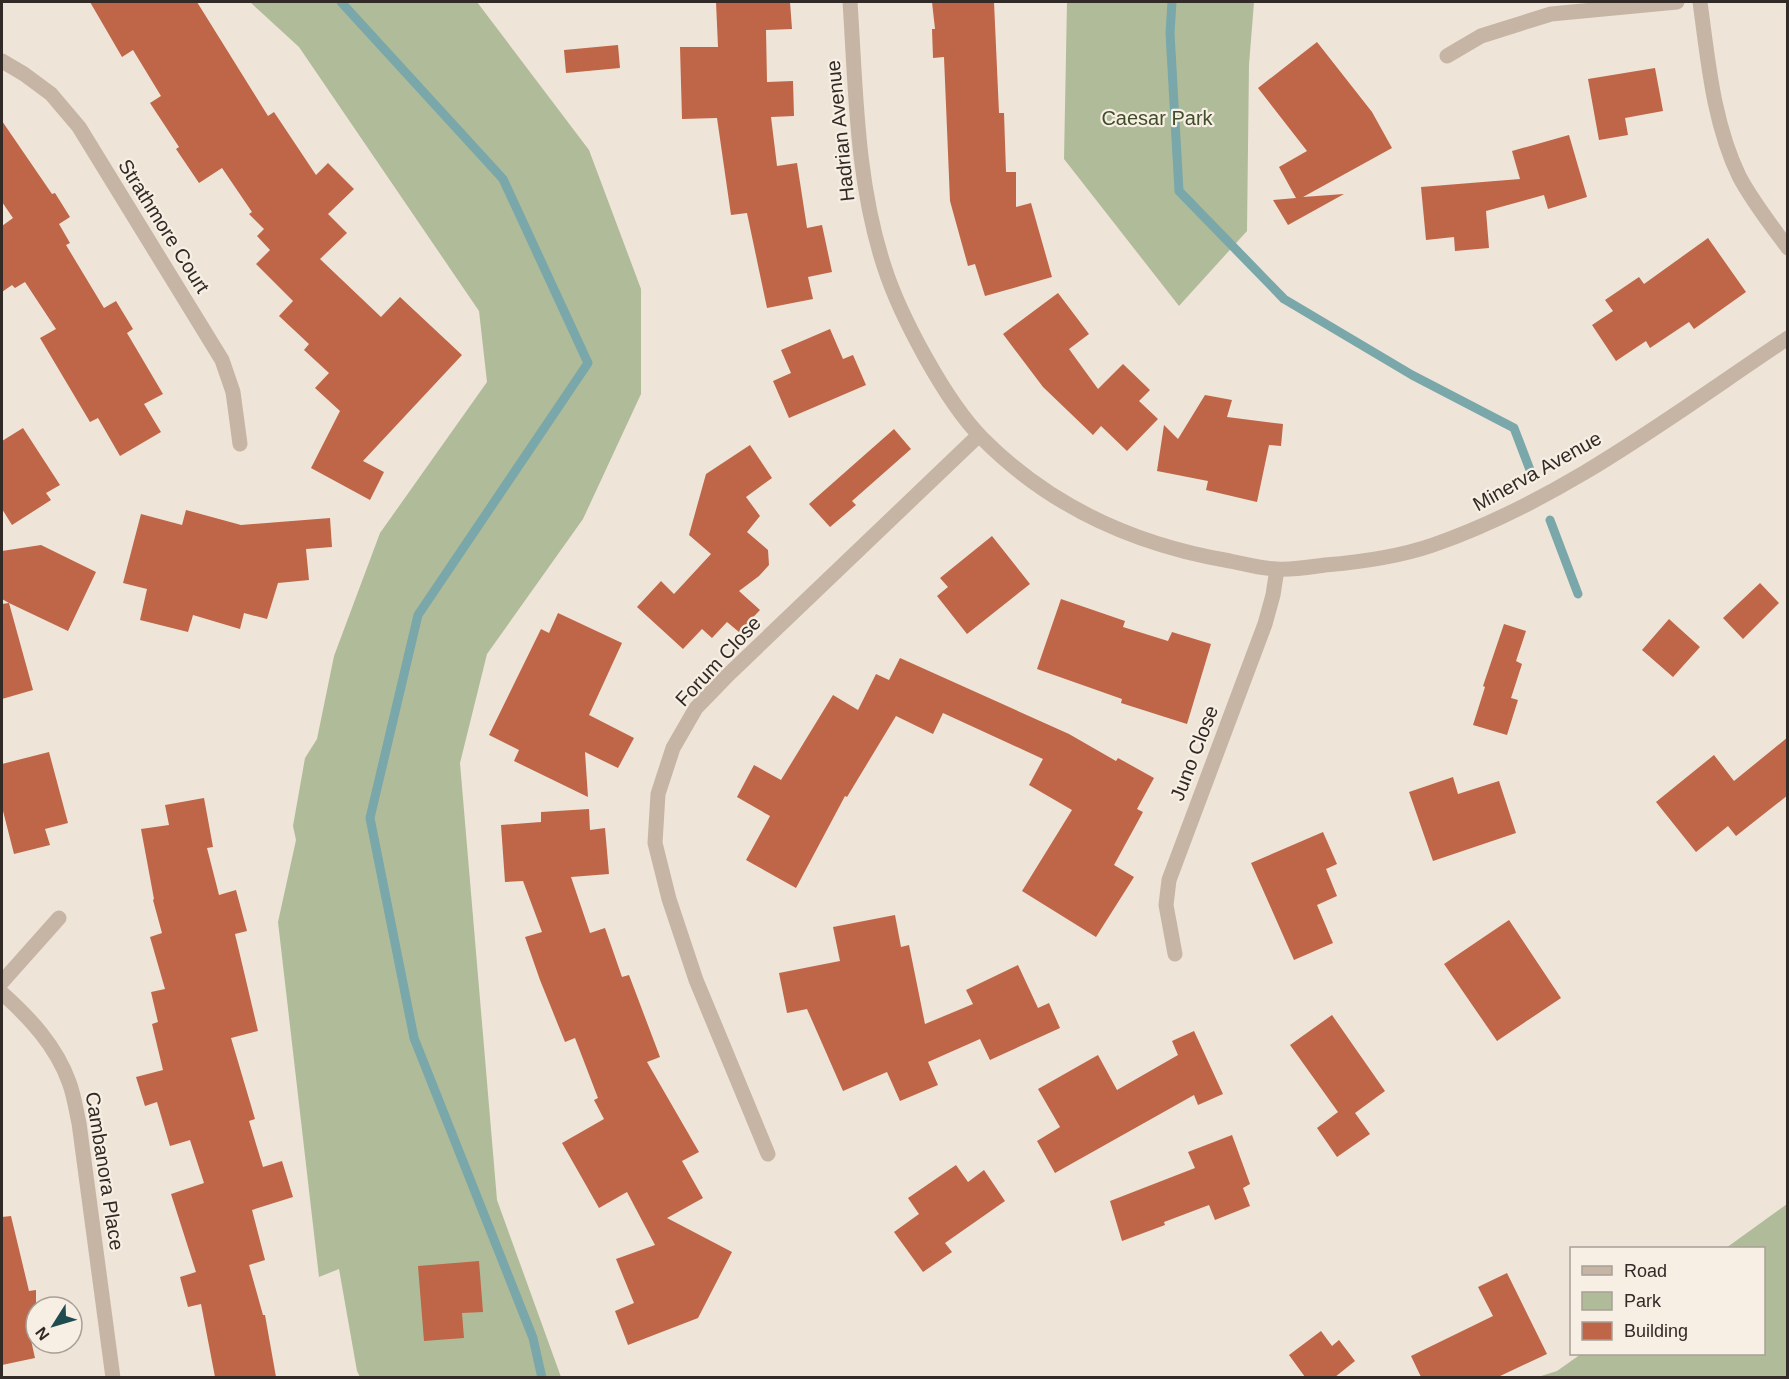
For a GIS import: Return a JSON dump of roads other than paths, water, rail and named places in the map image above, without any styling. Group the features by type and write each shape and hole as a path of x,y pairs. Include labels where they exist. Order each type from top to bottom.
{"street":[{"name":"Hadrian Avenue","path":"850,2 860,156 870,218 885,270 904,313 953,401 979,435 1013,467 1047,493 1092,518 1124,533 1173,549 1219,560 1277,569"},
{"path":"1447,56 1481,36 1551,15 1677,2"},
{"path":"1700,2 1711,86 1723,133 1739,176 1788,248"},
{"name":"Strathmore Court","path":"2,61 51,94 79,127 222,360 233,392 240,444"},
{"name":"Minerva Avenue","path":"1277,569 1371,561 1430,546 1488,524 1545,495 1608,458 1788,338"},
{"name":"Forum Close","path":"768,1154 696,980 669,899 655,843 658,794 673,748 696,708 979,435"},
{"name":"Juno Close","path":"1175,954 1166,905 1169,880 1265,624 1277,569"},
{"path":"2,982 59,918"},
{"name":"Cambanora Place","path":"2,993 21,1010 51,1046 70,1083 79,1123 112,1377"}],"waterway":[{"path":"341,2 503,179 588,363 418,615 370,818 414,1038 533,1338 542,1378"},
{"path":"1172,2 1170,33 1179,191 1284,299 1412,375 1514,428 1532,475"},
{"path":"1550,520 1578,594"}],"park label":[{"name":"Caesar Park","path":"1157,118"}]}
